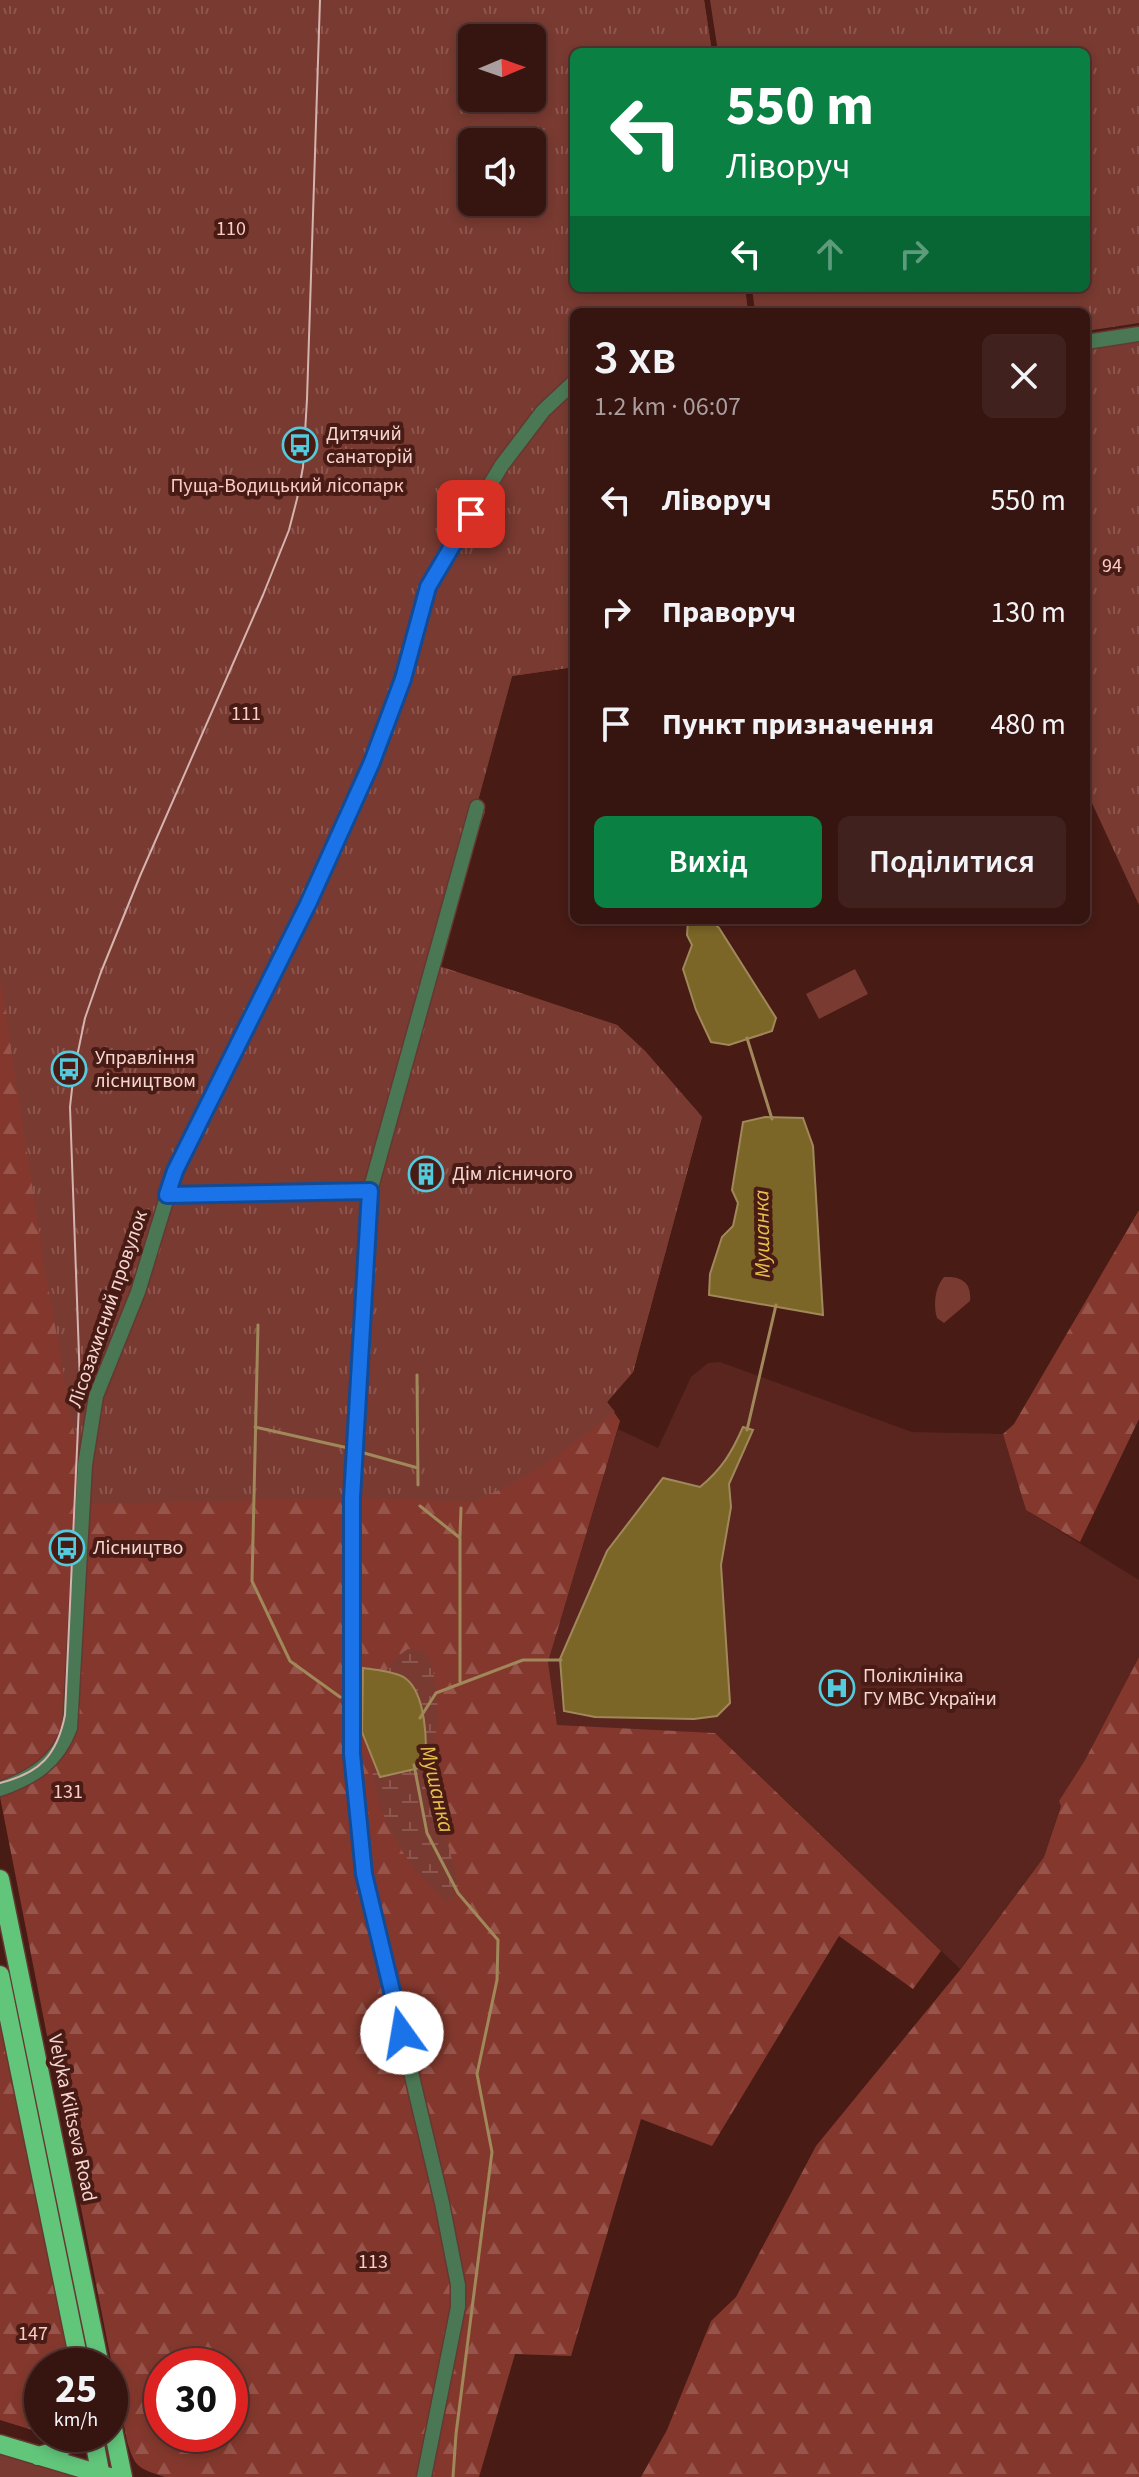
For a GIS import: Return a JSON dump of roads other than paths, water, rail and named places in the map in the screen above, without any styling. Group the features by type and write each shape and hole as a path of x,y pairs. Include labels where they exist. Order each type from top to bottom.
{"main road":[{"name":"Velyka Kiltseva Road","path":"0,1879 96,2348"},
{"name":"Velyka Kiltseva Road","path":"0,1975 76,2348"},
{"path":"0,2444 104,2476"},
{"path":"38,2456 54,2452"},
{"path":"98,2452 104,2476"},
{"path":"118,2452 123,2477"}],"street":[{"path":"1090,341 1139,334"},
{"name":"Лісозахисний провулок","path":"0,1789 27,1779 46,1766 61,1748 70,1728 85,1465 92,1414 96,1396 138,1292 175,1171 308,904 372,762 403,679 428,587 502,465 543,411 570,386"},
{"path":"424,2477 458,2307 458,2285 442,2203 364,1874 352,1754 352,1498 370,1191 477,807"},
{"path":"167,1195 370,1191"}],"water":[{"path":"688,924 714,924 719,928 776,1018 772,1031 729,1045 711,1042 696,1010 683,969 692,945 687,935"},
{"path":"765,1117 803,1118 813,1146 823,1315 709,1295 710,1274 722,1237 733,1226 738,1203 732,1190 743,1122"},
{"path":"743,1427 753,1430 729,1484 731,1507 721,1565 730,1703 717,1716 694,1719 595,1717 564,1711 560,1659 607,1551 663,1478 700,1487 726,1460"},
{"path":"363,1668 396,1674 412,1685 424,1720 424,1767 380,1777 362,1732"}],"waterway":[{"name":"Мушанка","path":"747,1038 772,1119"},
{"name":"Мушанка","path":"747,1430 776,1305"},
{"path":"258,1325 252,1581 290,1661 340,1697"},
{"path":"417,1375 418,1485"},
{"path":"255,1427 348,1448"},
{"path":"364,1453 418,1468"},
{"path":"420,1506 460,1538 460,1683"},
{"path":"460,1536 461,1508"},
{"name":"Мушанка","path":"420,1718 436,1693 523,1660 561,1660"},
{"name":"Мушанка","path":"414,1765 427,1833 458,1893 498,1940 497,1980 477,2074 492,2152 453,2477"}],"tram line":[{"path":"0,1783 26,1774 44,1760 57,1741 65,1715 80,1383 70,1107 85,1018 140,876 289,530 303,467 320,0"}],"place":[{"name":"Дитячий санаторій","path":"300,445"},
{"name":"Управління лісництвом","path":"69,1069"},
{"name":"Дім лісничого","path":"426,1174"},
{"name":"Лісництво","path":"67,1548"},
{"name":"Поліклініка ГУ МВС України","path":"837,1688"}],"park label":[{"name":"110","path":"231,229"},
{"name":"Пуща-Водицький лісопарк","path":"287,486"},
{"name":"94","path":"1112,566"},
{"name":"111","path":"246,714"},
{"name":"131","path":"68,1792"},
{"name":"113","path":"373,2262"},
{"name":"147","path":"33,2334"}]}
